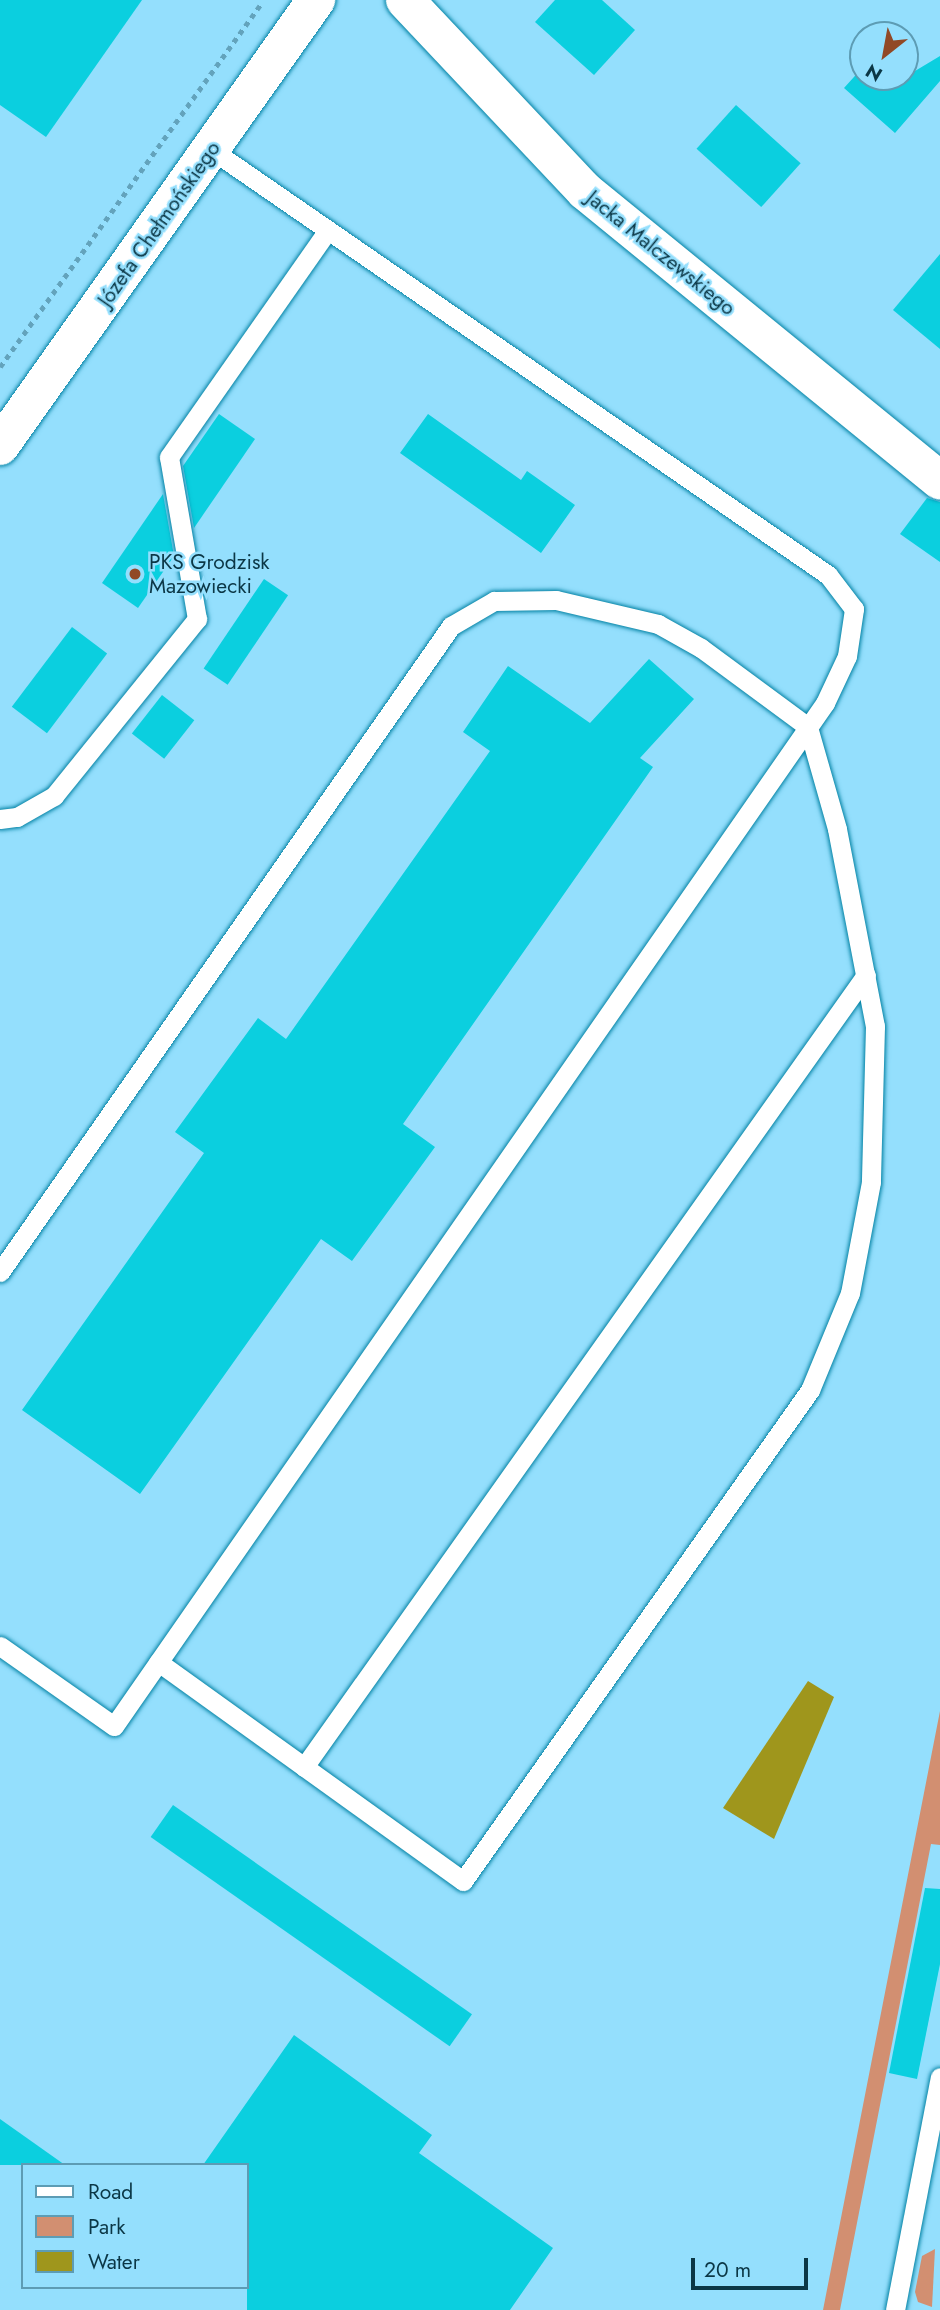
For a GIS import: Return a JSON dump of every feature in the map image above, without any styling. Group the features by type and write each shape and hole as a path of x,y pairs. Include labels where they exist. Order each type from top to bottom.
{"street":[{"name":"Józefa Chełmońskiego","path":"0,446 316,0"},
{"name":"Jacka Malczewskiego","path":"405,0 585,191 940,481"}],"lane":[{"path":"0,1646 114,1726 808,727 847,656 854,609 828,575 212,150"},
{"path":"0,819 17,817 54,796 197,619 169,457 327,231"},
{"path":"0,1272 451,626 494,601 556,600 658,624 701,648 808,727 838,828 875,1026 871,1182 850,1293 810,1390 463,1881 158,1662"},
{"path":"304,1767 866,975"},
{"path":"895,2310 940,2077"}],"path":[{"path":"0,367 264,0"}],"green space":[{"path":"940,1711 940,1845 931,1844 840,2310 823,2310"},
{"path":"935,2249 932,2307 918,2302 915,2292 922,2256"}],"water":[{"path":"808,1681 834,1697 774,1839 723,1808"}],"building":[{"path":"0,0 142,0 46,137 0,105"},
{"path":"555,0 602,0 635,30 594,75 535,22"},
{"path":"940,56 940,81 895,133 844,88 849,82 849,91 919,91 919,69"},
{"path":"736,105 801,163 761,207 697,149"},
{"path":"940,254 940,349 893,310"},
{"path":"219,414 255,439 194,528 183,466"},
{"path":"428,414 521,480 527,471 575,505 541,553 400,453"},
{"path":"163,494 174,556 138,608 102,583"},
{"path":"927,498 940,502 940,562 900,534"},
{"path":"264,579 288,595 228,685 204,669"},
{"path":"72,627 107,653 47,733 12,707"},
{"path":"649,659 694,699 640,758 653,767 403,1124 435,1147 352,1261 321,1239 140,1494 22,1410 204,1153 175,1132 258,1018 286,1039 490,751 463,732 508,666 590,723"},
{"path":"162,695 194,720 164,759 132,734"},
{"path":"173,1805 472,2014 450,2046 151,1837"},
{"path":"925,1888 940,1889 940,1964 917,2079 889,2073"},
{"path":"294,2035 432,2135 419,2153 553,2248 510,2310 247,2310 248,2163 204,2163"},
{"path":"0,2119 62,2163 21,2163 0,2165"}],"place":[{"name":"PKS Grodzisk Mazowiecki","path":"135,574"}]}
